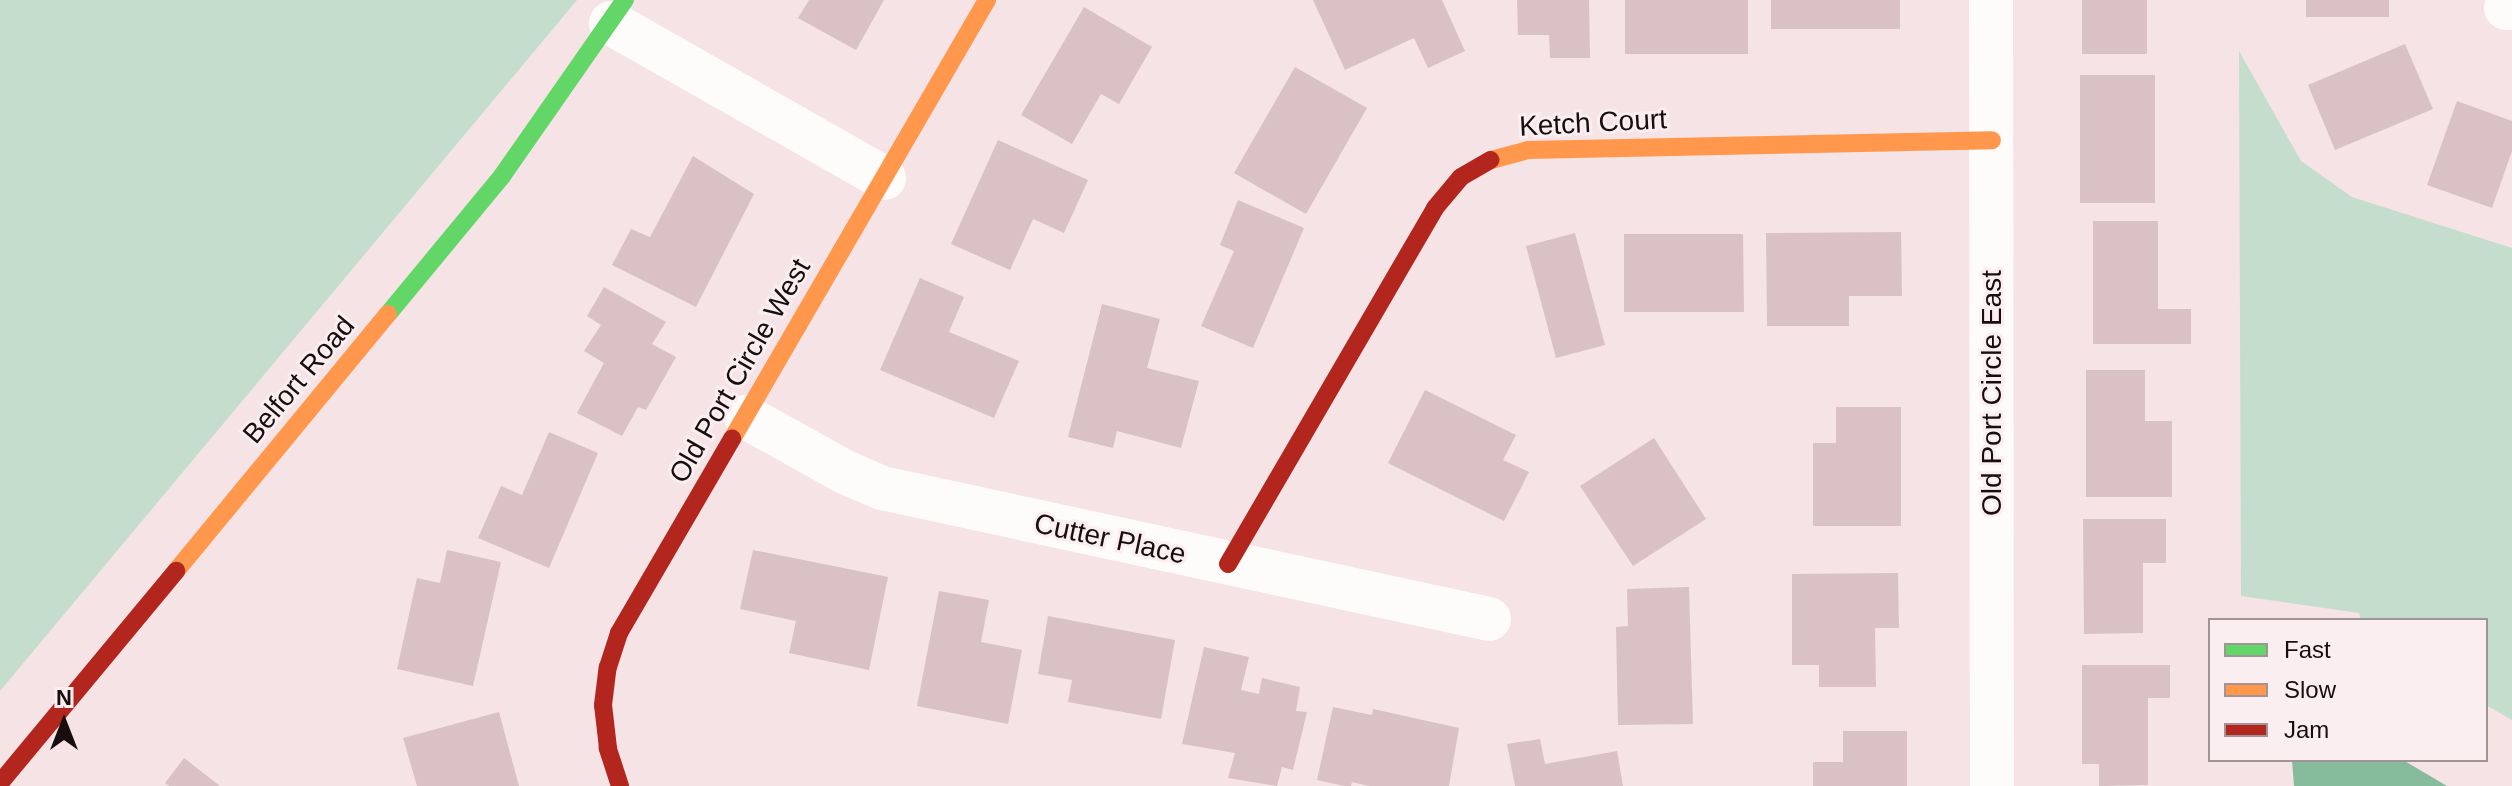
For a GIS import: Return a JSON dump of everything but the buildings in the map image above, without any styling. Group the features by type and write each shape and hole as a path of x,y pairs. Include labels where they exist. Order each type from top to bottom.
{"street":[{"name":"Old Port Circle West","path":"620,786 608,748 603,705 608,667 619,633 987,0"},
{"name":"Old Port Circle East","path":"1991,0 1992,786"},
{"path":"618,11 884,178"},
{"name":"Belfort Road","path":"0,783 502,176 618,11"},
{"name":"Ketch Court","path":"1228,564 1435,208 1461,177 1492,159 1528,150 1992,140"},
{"name":"Cutter Place","path":"746,417 845,472 882,488 1489,619"}],"shaded area":[{"path":"0,0 577,0 0,691"},
{"path":"2239,51 2301,161 2352,197 2512,248 2512,720 2488,706 2488,618 2360,618 2359,613 2241,596"},
{"path":"2292,762 2406,762 2447,786 2294,786"}],"traffic: fast":[{"path":"388,314 502,176 625,0"}],"traffic: slow":[{"path":"732,439 987,0"},
{"path":"1491,160 1528,150 1992,140"},
{"path":"176,571 388,314"}],"traffic: jam":[{"path":"1228,564 1435,208 1461,177 1491,160"},
{"path":"620,786 608,748 603,705 608,667 619,633 732,439"},
{"path":"0,783 176,571"}]}
